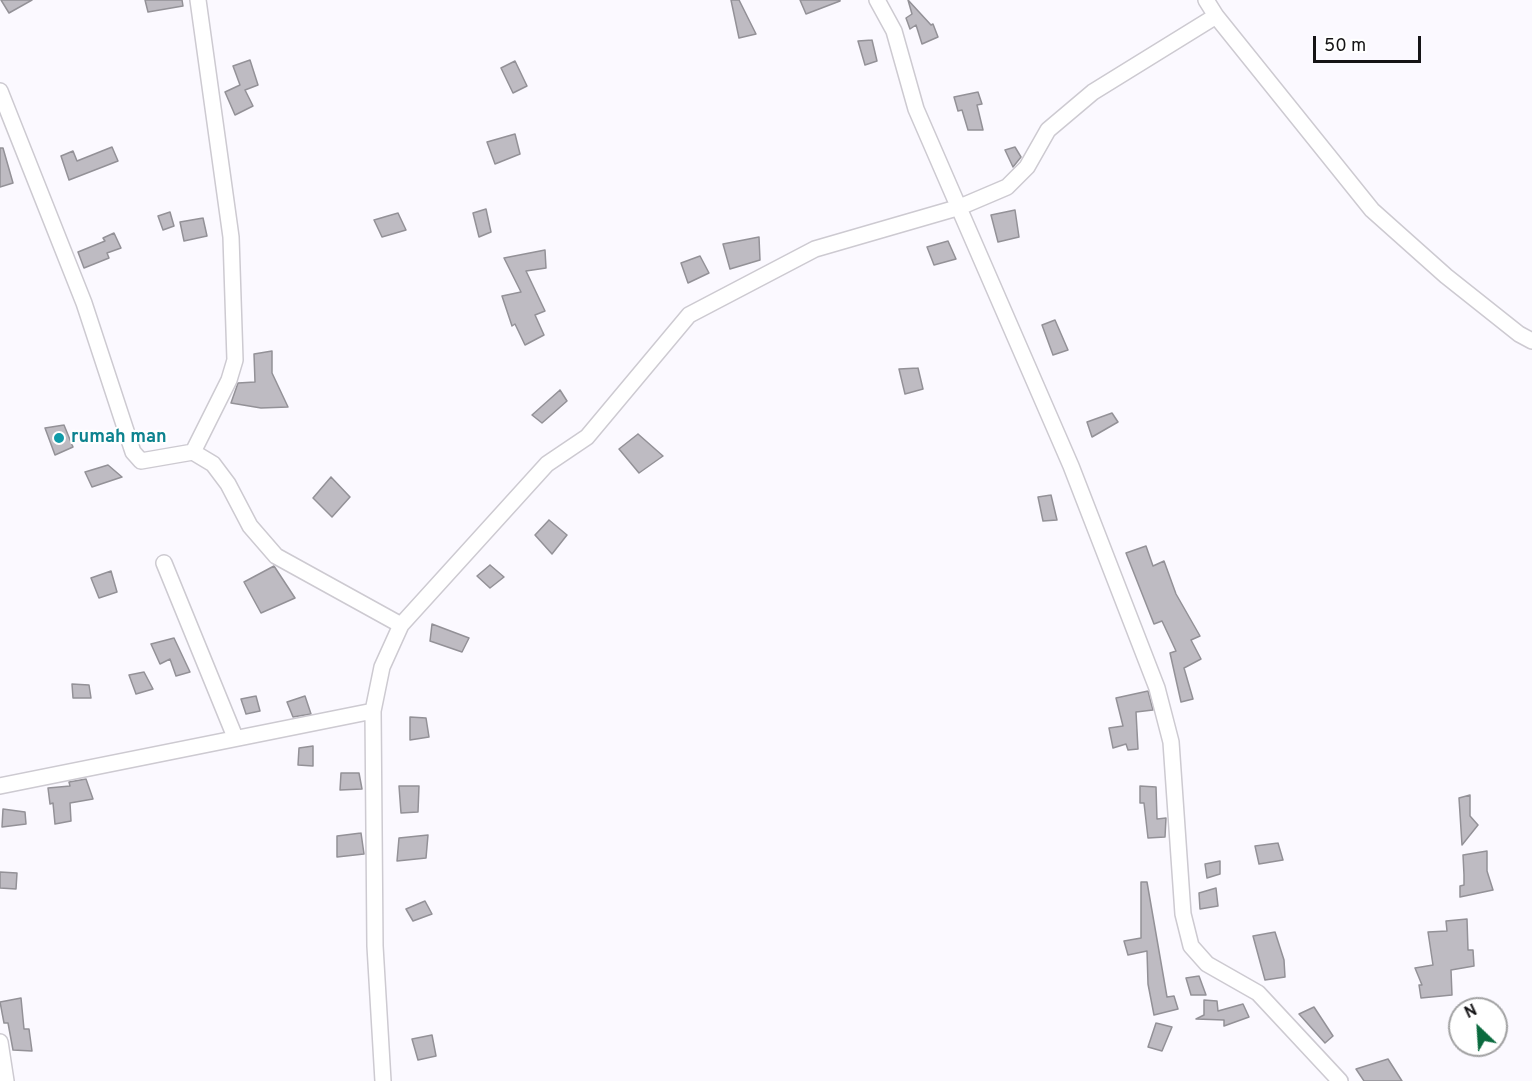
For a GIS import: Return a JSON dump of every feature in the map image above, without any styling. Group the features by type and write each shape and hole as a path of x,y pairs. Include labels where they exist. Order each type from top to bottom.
{"street":[{"path":"193,452 229,380 235,360 231,237 198,0"},
{"path":"877,0 894,31 916,109 1071,466 1157,688 1171,742 1183,914 1191,946 1207,964 1258,993 1340,1081"},
{"path":"1206,0 1216,16 1372,210 1446,276 1519,334 1532,341"},
{"path":"383,1081 375,946 373,711 382,667 401,625 547,464 587,436 689,315 815,249 960,207 1007,187 1026,167 1048,130 1093,92 1216,16"},
{"path":"0,90 84,303 133,452 141,461 193,452 218,471 228,484 250,526 276,556 401,625"},
{"path":"164,564 236,737"},
{"path":"0,786 373,711"},
{"path":"0,1042 6,1081"}],"building":[{"path":"1,0 32,0 9,13"},
{"path":"145,0 182,0 183,6 148,12"},
{"path":"731,0 739,0 756,34 739,38"},
{"path":"800,0 840,0 840,1 806,14"},
{"path":"908,0 931,25 933,24 938,37 922,44 916,25 910,29 906,18 912,14"},
{"path":"872,40 877,61 865,65 858,41"},
{"path":"250,60 258,85 245,90 253,106 235,115 225,92 240,85 233,66"},
{"path":"515,61 527,86 513,93 501,68"},
{"path":"978,92 982,104 977,105 983,130 968,130 962,110 958,111 954,97"},
{"path":"515,134 520,154 495,164 487,142"},
{"path":"112,147 118,161 69,180 61,156 73,151 77,161"},
{"path":"1015,147 1021,157 1013,167 1005,150"},
{"path":"0,148 3,148 13,183 0,187"},
{"path":"486,209 491,232 479,237 473,213"},
{"path":"1015,210 1019,237 998,242 991,215"},
{"path":"170,212 174,226 163,230 158,216"},
{"path":"398,213 406,230 382,237 374,220"},
{"path":"203,218 207,236 184,241 180,222"},
{"path":"114,233 121,248 107,253 109,258 84,268 78,252 105,241 103,238"},
{"path":"759,237 760,260 730,269 723,244"},
{"path":"948,241 956,259 934,265 927,247"},
{"path":"545,250 546,268 526,271 545,311 535,315 544,335 525,345 515,324 512,326 502,296 521,292 504,258"},
{"path":"700,256 709,273 688,283 681,263"},
{"path":"1055,320 1068,350 1053,355 1042,325"},
{"path":"272,351 272,373 288,407 261,408 231,403 238,383 255,382 254,354"},
{"path":"918,368 923,389 905,394 899,369"},
{"path":"560,390 567,401 542,423 532,415"},
{"path":"1112,413 1118,422 1092,437 1087,422"},
{"name":"rumah man","path":"64,425 73,447 55,455 45,428"},
{"path":"638,434 663,456 639,473 619,449"},
{"name":"rumah man","path":"108,465 122,477 92,487 85,472"},
{"path":"331,477 350,497 332,517 313,498"},
{"path":"1051,495 1057,520 1043,521 1038,497"},
{"path":"549,520 567,535 552,554 535,535"},
{"path":"1146,546 1153,566 1164,561 1176,594 1200,636 1191,640 1201,659 1184,668 1193,699 1181,702 1170,653 1176,651 1162,621 1154,624 1126,553"},
{"path":"490,565 504,577 490,588 477,576"},
{"path":"274,566 295,598 261,613 244,582"},
{"path":"111,571 117,592 99,598 91,578"},
{"path":"432,624 469,638 462,652 430,641"},
{"path":"174,638 190,672 176,676 170,659 160,664 151,644"},
{"path":"144,672 153,689 136,694 129,675"},
{"path":"72,684 89,685 91,698 73,698"},
{"path":"1148,691 1153,710 1136,712 1138,749 1128,750 1126,744 1113,748 1109,728 1123,726 1116,698"},
{"path":"256,696 260,711 246,714 241,699"},
{"path":"305,696 311,714 293,717 287,702"},
{"path":"410,717 426,718 429,737 410,740"},
{"path":"313,746 313,766 298,765 299,748"},
{"path":"341,773 359,773 362,789 340,790"},
{"path":"86,779 93,799 70,803 71,821 55,824 53,803 50,804 48,788 70,786 69,782"},
{"path":"399,786 419,786 418,812 401,813"},
{"path":"1140,786 1156,787 1157,819 1166,818 1165,837 1148,838 1144,803 1140,803"},
{"path":"1470,795 1470,816 1478,825 1462,845 1459,798"},
{"path":"3,809 25,812 26,824 2,827"},
{"path":"361,833 364,854 337,857 337,836"},
{"path":"428,835 426,858 397,861 399,838"},
{"path":"1278,843 1283,860 1259,864 1255,846"},
{"path":"1487,851 1487,871 1493,890 1460,897 1460,886 1464,885 1463,855"},
{"path":"1220,861 1220,874 1207,878 1205,864"},
{"path":"0,872 17,873 16,889 0,888"},
{"path":"1141,882 1147,882 1167,997 1174,996 1178,1009 1154,1015 1148,984 1147,951 1128,955 1124,941 1141,938"},
{"path":"1216,888 1218,906 1200,909 1199,893"},
{"path":"425,901 432,914 413,921 406,909"},
{"path":"1467,919 1468,950 1473,950 1474,966 1451,970 1452,995 1421,998 1419,985 1422,985 1415,968 1433,965 1428,932 1447,931 1446,921"},
{"path":"1275,932 1284,960 1285,977 1265,980 1253,936"},
{"path":"1199,976 1206,995 1191,995 1186,978"},
{"path":"21,998 24,1029 29,1029 32,1051 13,1050 8,1023 4,1023 0,1002"},
{"path":"1204,1000 1217,1001 1218,1011 1243,1004 1249,1017 1224,1026 1224,1020 1196,1019 1204,1015"},
{"path":"1314,1007 1333,1036 1325,1043 1299,1014"},
{"path":"1156,1023 1172,1027 1162,1051 1148,1047"},
{"path":"432,1035 436,1056 418,1060 412,1039"},
{"path":"1388,1059 1402,1081 1364,1081 1356,1069"}],"place":[{"name":"rumah man","path":"59,438"}]}
